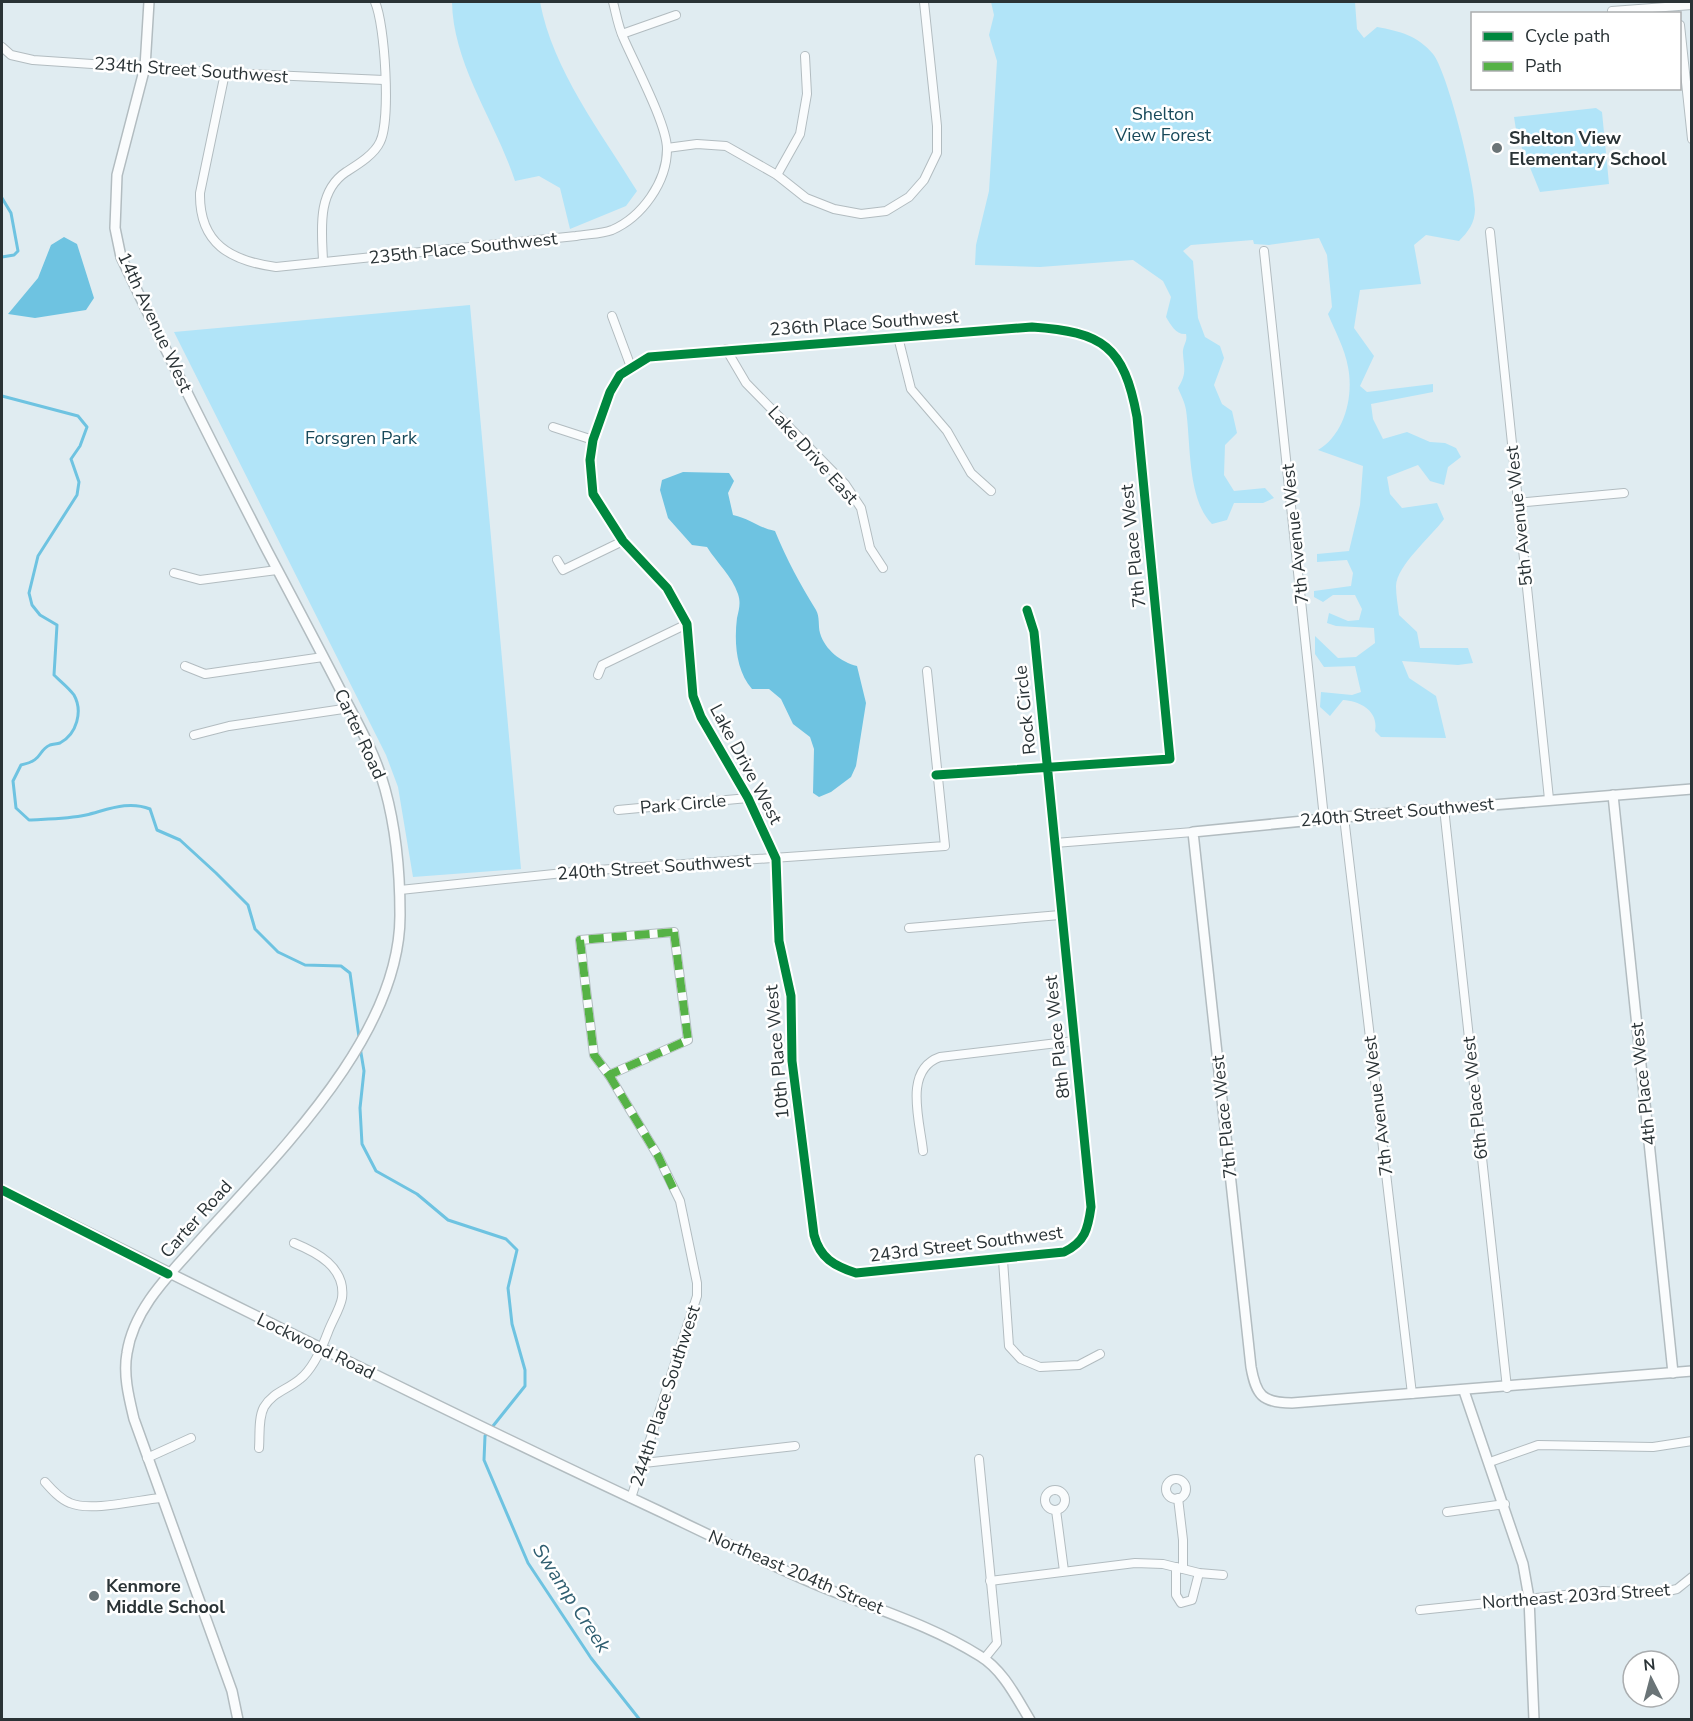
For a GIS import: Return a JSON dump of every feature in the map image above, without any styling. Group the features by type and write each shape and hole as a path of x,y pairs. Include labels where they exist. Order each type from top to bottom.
{"street":[{"name":"14th Avenue West","path":"149,2 146,67 117,175 114,202 117,237 121,257 221,460"},
{"path":"323,261 321,213 329,193 340,176 364,160 380,142 384,46 380,14 375,2"},
{"path":"613,2 622,34 656,110 667,148 697,144 726,146 777,175 806,198 834,209 861,214 886,211 909,197 924,180 937,153 937,126 924,2"},
{"path":"1612,10 1678,10 1692,5"},
{"path":"622,34 676,15"},
{"path":"1681,35 1691,139"},
{"name":"234th Street Southwest","path":"2,47 11,55 33,60 225,74 384,80"},
{"path":"777,175 800,134 807,94 805,56"},
{"name":"235th Place Southwest","path":"225,74 200,193 200,212 207,231 216,245 250,264 276,267 576,236 611,230 629,220 652,195 662,171 667,148"},
{"name":"5th Avenue West","path":"1490,232 1549,799"},
{"name":"7th Avenue West","path":"1264,251 1324,818"},
{"path":"612,316 631,367"},
{"name":"236th Place Southwest","path":"631,367 649,357 726,349 1032,327 1060,329 1100,342"},
{"path":"898,337 911,389 946,431 971,472 991,491"},
{"name":"7th Place West","path":"1048,766 1170,759 1137,417 1132,387 1125,369 1115,354 1100,342"},
{"name":"Lake Drive East","path":"726,349 746,383 845,484 861,508 870,548 883,568"},
{"name":"Lake Drive West","path":"631,367 620,375 610,392 593,440 591,460 593,494 623,541 667,588 687,624 693,696 701,717 748,798 776,859"},
{"path":"553,427 593,440"},
{"name":"Carter Road","path":"221,460 350,708 384,787 391,816 400,890 398,946 388,987 373,1023 344,1070 284,1144 168,1274 152,1296 134,1331 127,1354 129,1397 147,1458 231,1691 238,1719"},
{"path":"1517,503 1624,493"},
{"path":"557,560 563,570 623,541"},
{"path":"174,573 200,580 277,570"},
{"name":"Rock Circle","path":"1027,610 1034,632 1055,843"},
{"path":"598,675 603,665 687,624"},
{"path":"185,666 205,674 323,657"},
{"path":"927,671 936,775 1048,766"},
{"path":"194,735 229,726 350,708"},
{"name":"240th Street Southwest","path":"400,890 583,871 945,846 936,775"},
{"name":"240th Street Southwest","path":"1055,843 1193,832 1324,818 1692,789"},
{"name":"4th Place West","path":"1613,795 1673,1373"},
{"name":"Park Circle","path":"618,810 748,798"},
{"name":"6th Place West","path":"1444,808 1506,1388"},
{"name":"7th Avenue West","path":"1344,817 1412,1394"},
{"name":"7th Place West","path":"1193,832 1254,1383 1265,1399 1271,1402 1292,1403 1412,1394"},
{"name":"8th Place West","path":"1055,843 1060,915 1090,1207 1088,1229"},
{"name":"10th Place West","path":"776,859 779,941 791,996 792,1061 814,1235 823,1257 839,1268"},
{"path":"909,928 1060,915"},
{"name":"244th Place Southwest","path":"609,1075 688,1040 674,932 580,940 594,1055 609,1075 658,1156 680,1201 696,1267 697,1296 631,1498"},
{"path":"923,1151 916,1087 920,1073 929,1061 1074,1041"},
{"name":"Lockwood Road","path":"2,1190 168,1274 631,1498"},
{"name":"243rd Street Southwest","path":"839,1268 856,1273 873,1273 1064,1252 1076,1247 1088,1229"},
{"path":"259,1448 261,1413 265,1405 272,1396 300,1379 322,1349 342,1298 341,1286 331,1265 320,1254 294,1243"},
{"path":"1003,1260 1009,1346 1021,1359 1040,1367 1079,1365 1100,1354"},
{"path":"1412,1394 1692,1371"},
{"path":"1464,1391 1505,1504 1523,1564 1529,1598 1534,1719"},
{"path":"147,1458 191,1438"},
{"path":"1490,1462 1538,1445 1653,1447 1692,1441"},
{"path":"644,1463 795,1446"},
{"path":"979,1459 997,1643 984,1659"},
{"path":"45,1482 70,1503 84,1506 160,1498"},
{"name":"Northeast 204th Street","path":"631,1498 808,1581 916,1623 960,1645 984,1659 1003,1677 1030,1719"},
{"path":"1178,1498 1183,1540 1176,1595 1181,1603 1192,1600 1199,1573"},
{"path":"1447,1512 1505,1504"},
{"path":"1056,1510 1064,1571"},
{"path":"990,1581 1135,1563 1223,1575"},
{"name":"Northeast 203rd Street","path":"1420,1610 1603,1591 1659,1593 1677,1589 1692,1577"}],"green space":[{"path":"452,2 540,2 546,28 567,77 637,191 626,206 570,229 560,188 539,176 515,181 467,71 454,25"},
{"name":"Shelton View Forest","path":"991,2 1355,2 1357,29 1364,38 1377,27 1393,30 1415,39 1433,54 1446,83 1460,129 1471,176 1474,219 1468,231 1459,241 1426,235 1414,245 1421,284 1360,290 1354,328 1374,356 1360,386 1367,392 1433,384 1433,392 1371,404 1373,419 1383,439 1407,432 1430,442 1445,443 1456,448 1461,457 1448,467 1444,485 1430,481 1418,465 1387,477 1390,494 1402,508 1437,503 1444,519 1408,560 1396,586 1399,615 1417,632 1420,648 1468,648 1473,663 1458,665 1402,661 1409,678 1436,696 1446,738 1381,737 1375,731 1374,718 1371,713 1356,702 1343,700 1330,716 1320,707 1321,692 1352,695 1361,692 1355,666 1324,667 1315,654 1315,636 1338,658 1356,657 1375,643 1374,628 1336,626 1327,623 1329,613 1348,621 1359,620 1362,609 1355,595 1333,595 1323,602 1314,597 1314,591 1351,586 1353,573 1347,560 1317,562 1317,554 1349,551 1360,505 1363,466 1318,450 1327,443 1340,425 1350,391 1347,360 1328,314 1332,307 1327,255 1319,238 1269,245 1254,244 1253,240 1191,245 1183,251 1193,261 1198,318 1205,337 1220,346 1224,358 1214,385 1222,404 1232,411 1237,433 1225,445 1224,475 1234,491 1265,488 1274,498 1263,503 1234,503 1227,520 1212,524 1204,513 1194,486 1186,410 1178,388 1184,375 1183,351 1186,334 1177,331 1166,317 1171,297 1163,281 1133,260 1040,267 975,265 976,245 989,191 997,61 989,35 994,15"},
{"path":"1596,108 1602,112 1609,184 1540,192 1517,136 1514,117"},
{"name":"Forsgren Park","path":"470,305 521,869 413,877 398,787 386,755 174,332"}],"shaded area":[{"path":"64,237 77,244 94,298 86,310 35,318 8,314 38,278 51,245"},
{"path":"683,472 729,473 734,481 728,493 733,515 775,531 817,613 822,639 830,650 845,662 857,666 866,703 856,766 851,777 831,792 819,797 813,793 814,749 810,737 793,724 781,699 769,689 752,689 742,674 736,646 739,600 732,581 707,547 692,545 668,518 660,490 662,480"}],"waterway":[{"name":"Swamp Creek","path":"2,198 11,213 18,251 14,255 2,257"},
{"name":"Swamp Creek","path":"2,396 78,416 87,427 80,446 71,459 79,482 77,495 38,556 29,593 32,605 40,615 57,625 54,675 77,701 77,722 66,739 46,747 33,761 21,765 13,781 16,808 29,820 79,816 134,805 150,809 157,830 180,840 248,905 255,929 278,952 305,965 341,966 350,973 359,1037"},
{"name":"Swamp Creek","path":"360,1047 364,1071 360,1108 362,1144 376,1171 417,1194 448,1220 506,1239 517,1250 508,1288 512,1324 525,1370 525,1386 485,1436 484,1460 528,1563 591,1658 640,1720"}],"marked path":[{"path":"674,932 688,1040 609,1075 594,1055 580,940 674,932"},
{"path":"609,1075 658,1156 674,1190"}],"cycle path":[{"path":"936,775 1170,759 1137,417 1132,393 1117,359 1106,347 1093,339 1077,333 1032,327 649,357 620,375 610,392 593,440 590,460 593,494 623,541 667,588 687,624 693,696 701,717 748,798 776,859 779,941 791,996 792,1061 814,1235 820,1250 829,1260 856,1273 1064,1252 1077,1244 1088,1222 1091,1207 1034,632 1027,610"},
{"path":"2,1190 168,1274"}],"place":[{"name":"Shelton View Elementary School","path":"1497,148"},
{"name":"Kenmore Middle School","path":"94,1596"}]}
